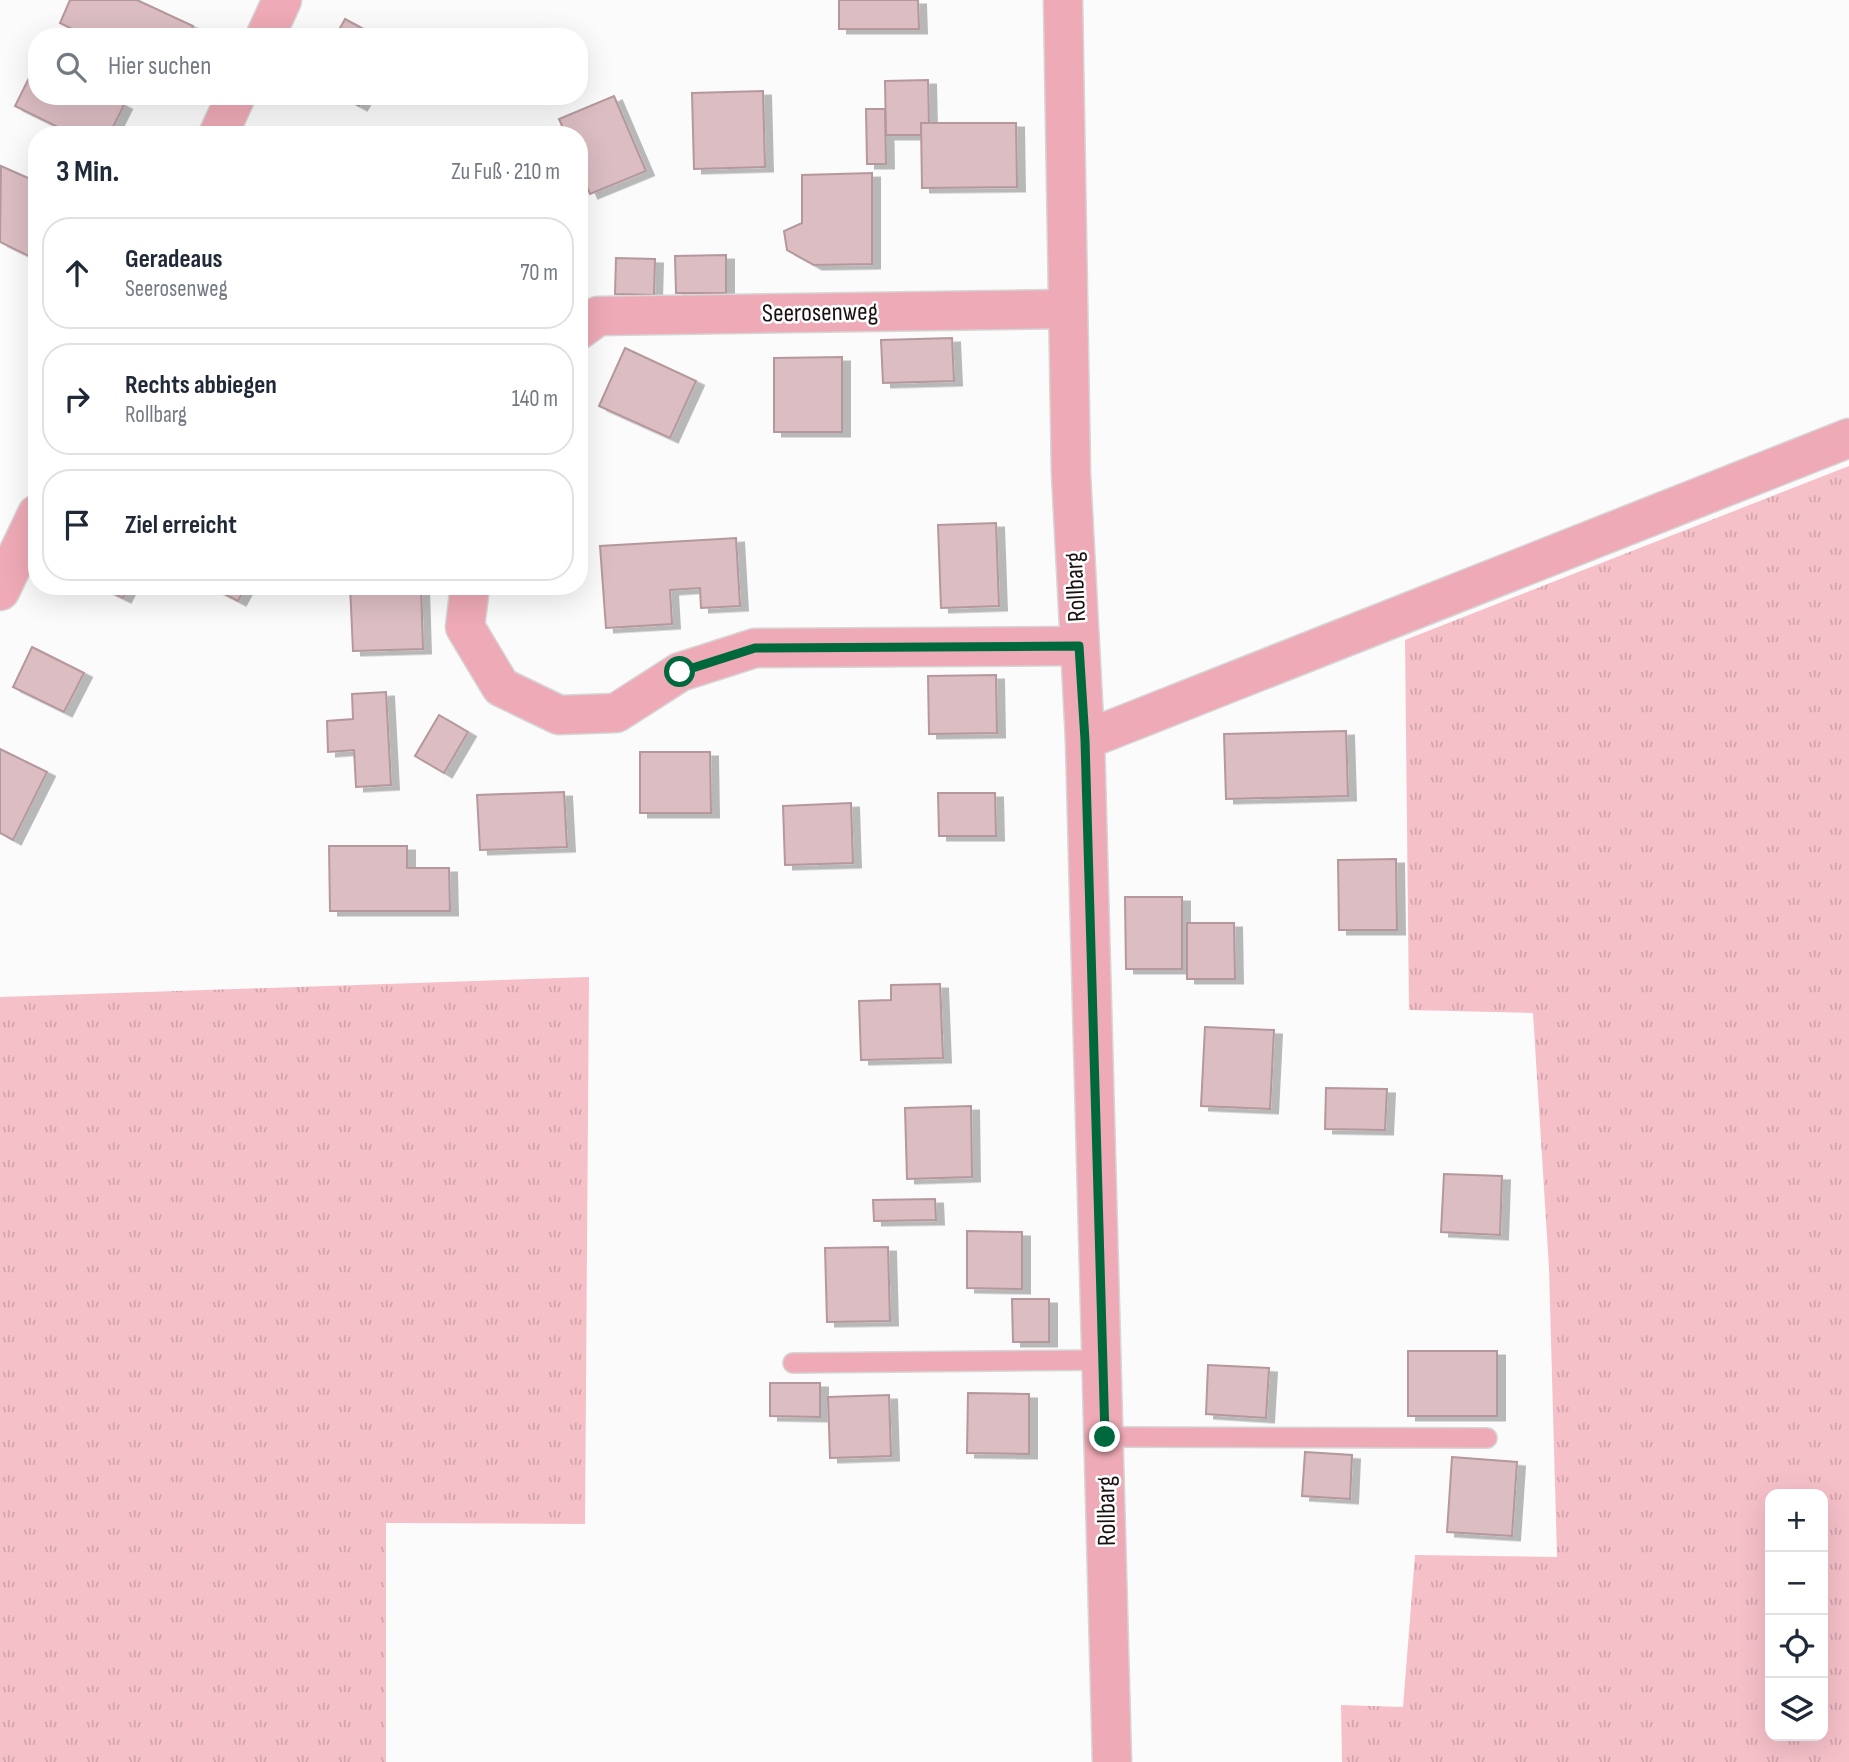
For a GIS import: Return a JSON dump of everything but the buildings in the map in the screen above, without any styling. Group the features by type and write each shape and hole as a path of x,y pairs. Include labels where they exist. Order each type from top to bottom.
{"street":[{"path":"269,28 282,0"},
{"name":"Rollbarg","path":"1063,0 1066,309 1085,740 1112,1762"},
{"path":"222,126 232,105"},
{"name":"Seerosenweg","path":"588,323 598,316 1066,309"},
{"path":"1085,740 1849,438"},
{"path":"0,591 28,533"},
{"path":"469,595 465,627 501,687 559,715 616,713 680,672 755,648 1079,646"}],"lane":[{"path":"793,1363 1101,1360"},
{"path":"1105,1437 1487,1438"}],"green space":[{"path":"1849,466 1849,1762 1342,1762 1341,1705 1403,1707 1415,1555 1557,1557 1549,1268 1533,1013 1409,1010 1405,640"},
{"path":"589,977 585,1524 386,1523 386,1762 0,1762 0,997"}],"route":[{"path":"680,672 755,648 1079,646 1085,740 1105,1437"}]}
